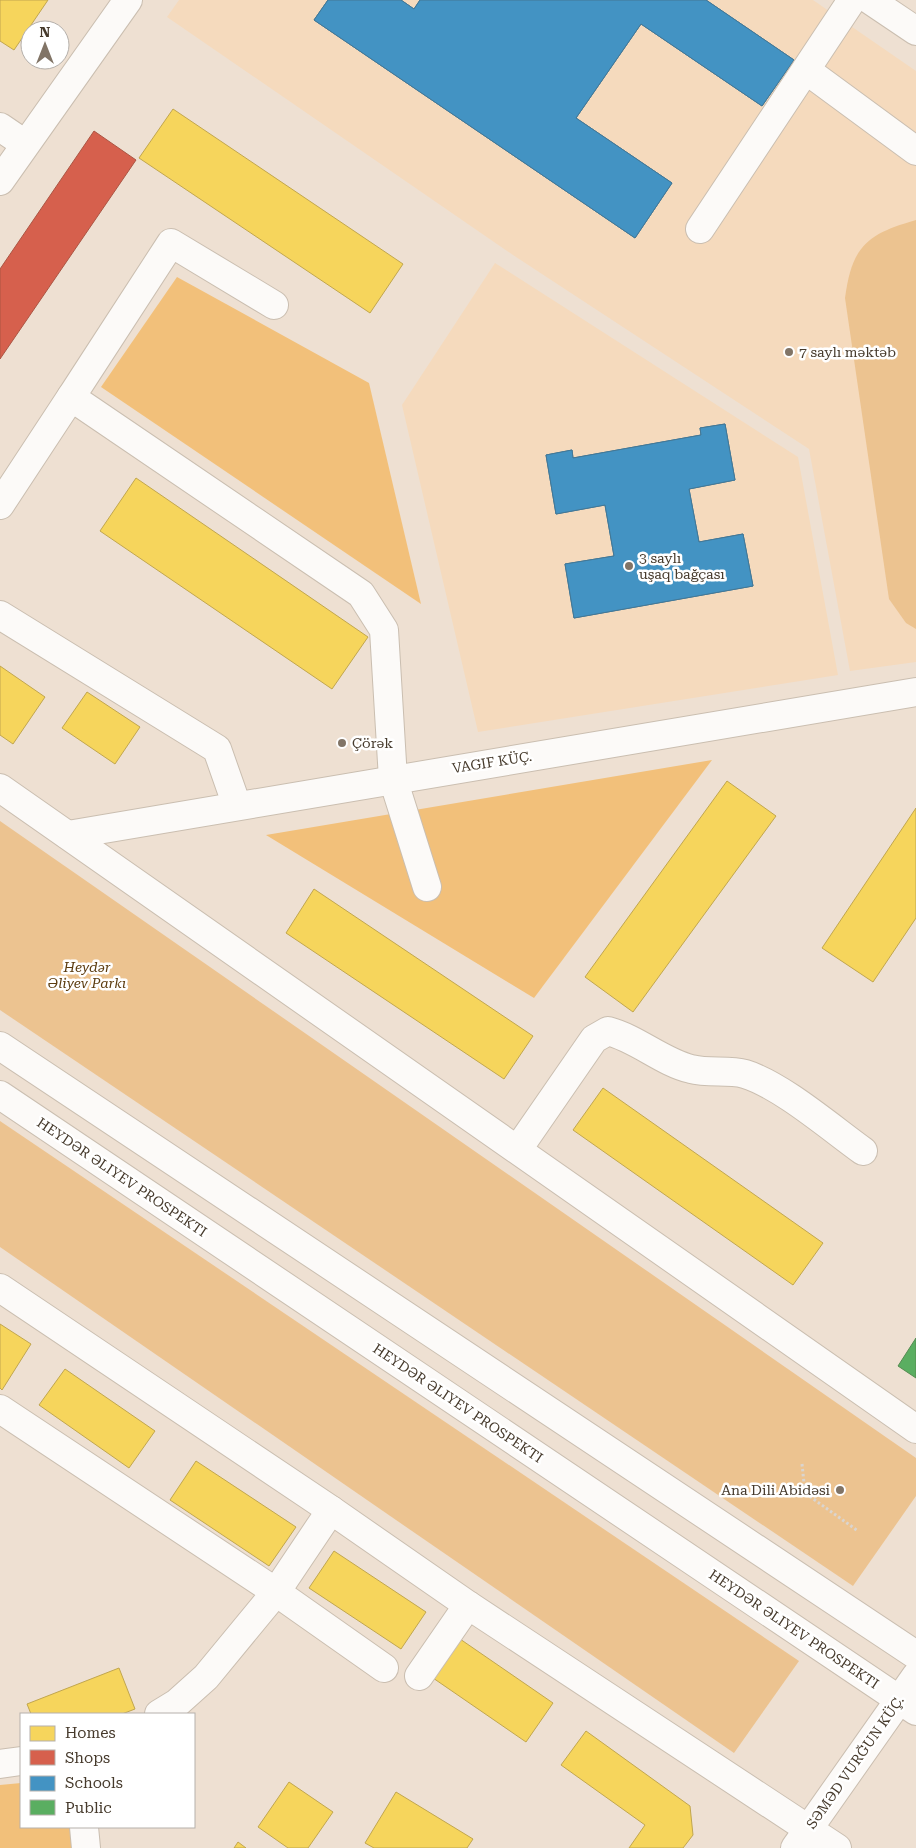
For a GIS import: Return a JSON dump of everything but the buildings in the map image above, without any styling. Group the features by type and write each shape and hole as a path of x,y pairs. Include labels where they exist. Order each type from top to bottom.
{"street":[{"path":"0,181 128,0"},
{"path":"700,229 852,0"},
{"path":"870,0 916,31"},
{"path":"806,70 916,151"},
{"path":"0,127 25,144"},
{"path":"0,505 171,243 274,305"},
{"path":"71,397 361,594 384,630 393,779 427,887"},
{"path":"0,615 217,749 238,806"},
{"name":"VAGIF KÜÇ.","path":"68,835 916,692"},
{"path":"0,788 916,1429"},
{"path":"518,1149 594,1040 608,1031 626,1036 668,1060 692,1069 742,1073 764,1080 863,1151"},
{"path":"0,1046 916,1655"},
{"name":"HEYDƏR ƏLIYEV PROSPEKTI","path":"0,1095 908,1706"},
{"path":"0,1288 331,1510 802,1839 837,1848"},
{"path":"0,1409 276,1592 384,1668"},
{"path":"162,1713 177,1703 206,1677 276,1592 331,1510"},
{"path":"419,1676 468,1605"},
{"name":"SƏMƏD VURĞUN KÜÇ.","path":"802,1839 908,1706 916,1676"},
{"path":"0,1764 20,1761"},
{"path":"84,1828 86,1848"}],"path":[{"path":"802,1464 805,1493 858,1531"}],"shaded area":[{"name":"7 saylı məktəb","path":"179,0 813,0 916,71 916,662 850,671 809,449 513,255 167,17"},
{"name":"3 saylı uşaq bağçası","path":"495,263 798,457 838,675 478,732 402,405"},
{"path":"177,277 369,383 421,604 101,387"},
{"path":"712,760 534,998 266,835"},
{"path":"20,1783 20,1828 71,1828 73,1848 0,1848 0,1785"}],"green space":[{"path":"916,220 916,629 906,623 889,599 845,298 852,266 865,245 885,231"},
{"name":"Heydər Əliyev Parkı","path":"0,821 916,1458 916,1496 853,1586 0,1010"},
{"path":"0,1121 799,1661 734,1753 0,1247"}],"place":[{"name":"7 saylı məktəb","path":"789,352"},
{"name":"3 saylı uşaq bağçası","path":"629,566"},
{"name":"Çörək","path":"342,743"},
{"name":"Ana Dili Abidəsi","path":"840,1490"}]}
